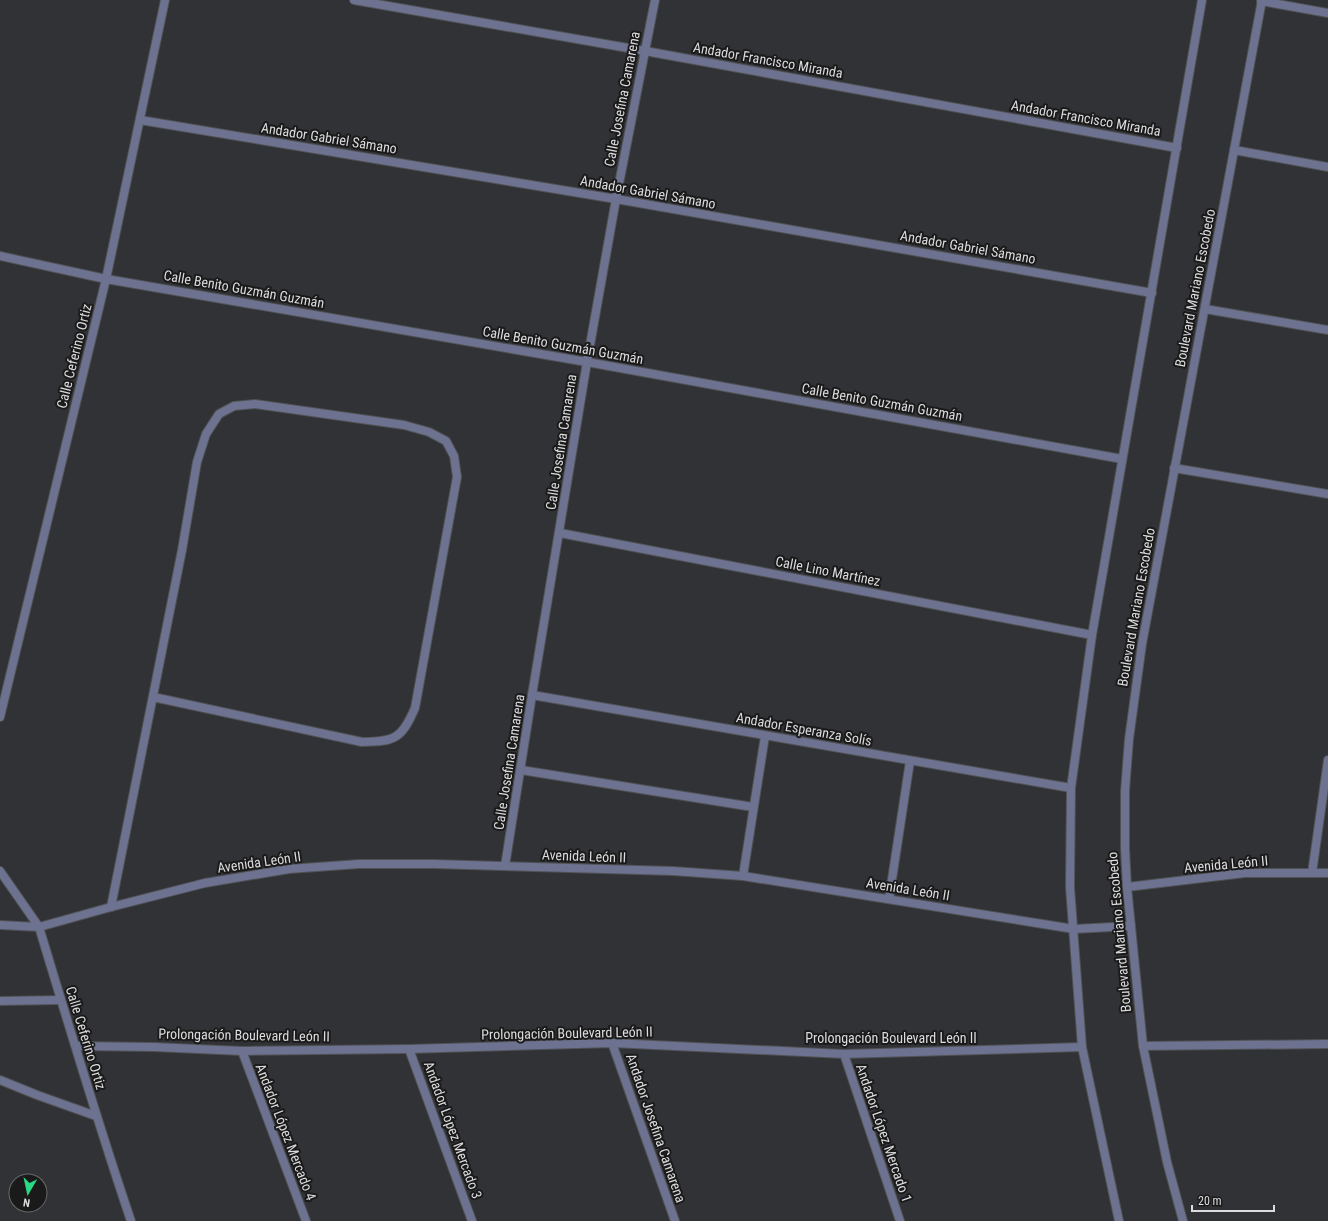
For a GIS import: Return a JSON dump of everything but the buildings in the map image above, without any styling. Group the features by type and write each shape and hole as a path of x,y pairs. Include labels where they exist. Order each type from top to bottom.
{"street":[{"name":"Calle Ceferino Ortiz","path":"0,717 106,279 165,0"},
{"name":"Andador Francisco Miranda","path":"354,0 645,51 1177,148"},
{"name":"Calle Josefina Camarena","path":"505,866 587,362 616,199 655,0"},
{"path":"1119,1221 1082,1047 1070,887 1071,788 1092,635 1202,0"},
{"path":"1262,0 1328,12"},
{"name":"Boulevard Mariano Escobedo","path":"1183,1221 1167,1162 1143,1046 1127,887 1125,791 1129,740 1142,644 1262,0"},
{"name":"Andador Gabriel Sámano","path":"140,120 616,199 1152,293"},
{"path":"1234,150 1328,167"},
{"name":"Calle Benito Guzmán Guzmán","path":"0,256 106,279 587,362 1122,459"},
{"path":"1204,309 1328,330"},
{"path":"111,907 182,550 197,462 206,434 219,414 234,406 255,404 404,425 429,432 446,441 454,456 457,477 415,708 408,724 397,736 382,742 362,742 153,697"},
{"path":"1174,468 1328,494"},
{"name":"Calle Lino Martínez","path":"560,534 1092,635"},
{"name":"Andador Esperanza Solís","path":"532,696 1071,788"},
{"path":"743,876 765,736"},
{"path":"1312,873 1328,760"},
{"path":"889,899 910,761"},
{"path":"521,770 753,807"},
{"name":"Avenida León II","path":"39,927 205,883 289,869 359,864 434,864 673,871 743,876 1074,929 1131,926"},
{"name":"Calle Ceferino Ortiz","path":"0,871 39,927 96,1116 131,1221"},
{"name":"Avenida León II","path":"1127,887 1245,873 1328,873"},
{"path":"0,925 39,927"},
{"path":"0,1001 61,1000"},
{"name":"Prolongación Boulevard León II","path":"76,1046 154,1047 242,1051 409,1049 612,1043 844,1054 1082,1047"},
{"name":"Andador Josefina Camarena","path":"612,1043 675,1221"},
{"path":"1143,1046 1328,1044"},
{"name":"Andador López Mercado 3","path":"409,1049 472,1221"},
{"name":"Andador López Mercado 4","path":"242,1051 306,1221"},
{"name":"Andador López Mercado 1","path":"844,1054 900,1221"},
{"path":"0,1080 96,1116"}]}
